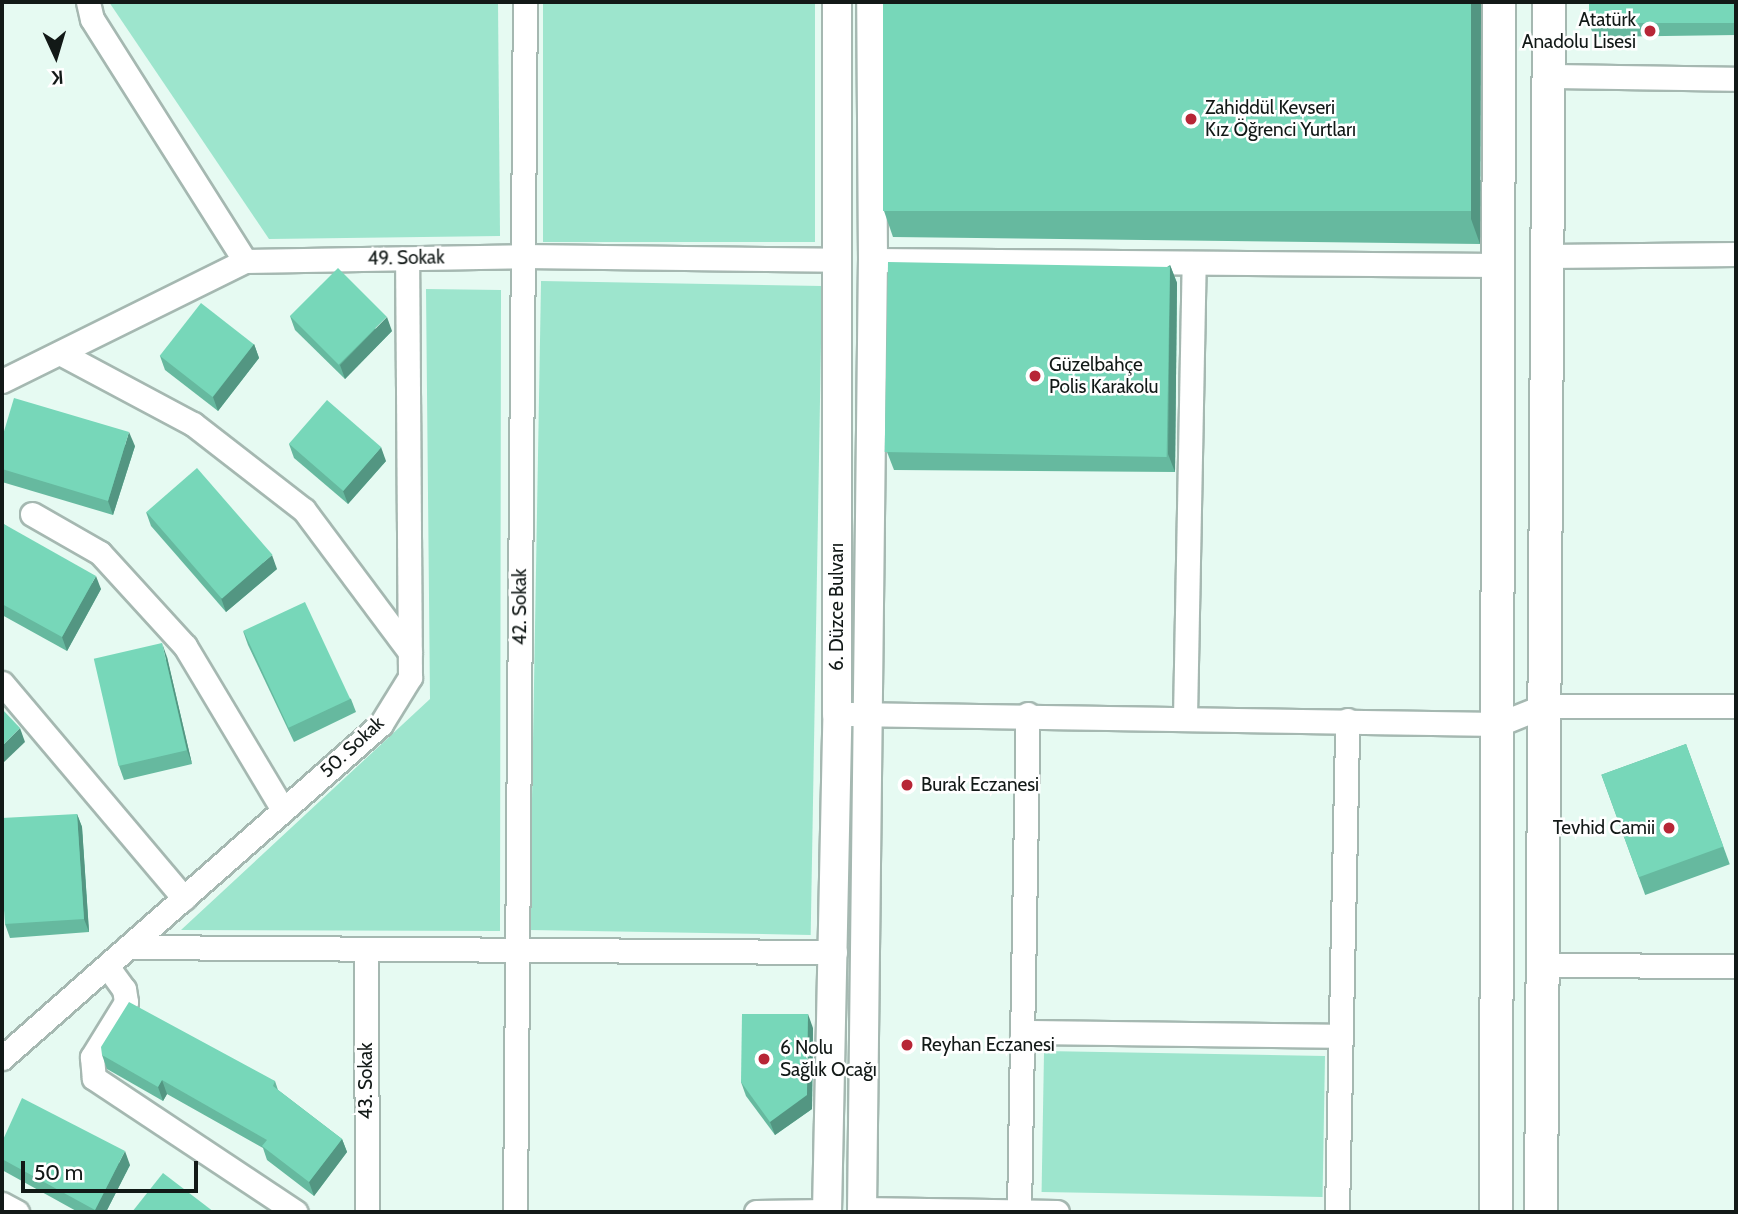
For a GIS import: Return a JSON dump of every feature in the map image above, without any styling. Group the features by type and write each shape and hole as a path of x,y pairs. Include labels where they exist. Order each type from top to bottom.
{"main road":[{"path":"1496,1212 1499,2"},
{"path":"1541,1212 1549,2"}],"street":[{"path":"88,2 92,19 245,261"},
{"name":"42. Sokak","path":"515,1212 525,2"},
{"name":"6. Düzce Bulvarı","path":"827,1212 835,953 837,714 837,2"},
{"name":"6. Düzce Bulvarı","path":"862,1211 873,260 871,2"},
{"path":"1549,76 1736,79"},
{"path":"1548,256 1736,254"},
{"name":"49. Sokak","path":"2,382 245,261 523,256 838,260"},
{"name":"50. Sokak","path":"2,1058 382,724 410,677 407,259"},
{"path":"873,260 1499,265"},
{"path":"1185,717 1195,263"},
{"path":"60,353 193,424 304,510 410,652"},
{"path":"32,513 100,553 185,646 283,810"},
{"path":"2,682 184,898"},
{"path":"837,714 1028,714 1499,724 1544,706 1736,705"},
{"path":"1019,1212 1028,714"},
{"path":"1337,1212 1348,720"},
{"path":"128,947 835,953"},
{"name":"43. Sokak","path":"366,950 367,1212"},
{"path":"1543,965 1736,966"},
{"path":"107,966 124,989 126,1002 92,1057 94,1078 296,1212"},
{"path":"1022,1032 1341,1036"},
{"path":"2,1205 17,1212"},
{"path":"862,1211 1057,1212"},
{"path":"756,1212 827,1212"}],"green space":[{"path":"109,2 498,2 500,236 269,239"},
{"path":"543,2 815,2 815,242 543,242"},
{"path":"541,281 822,286 811,935 530,930"},
{"path":"426,289 501,290 500,931 181,930 430,699"},
{"path":"1044,1051 1325,1056 1323,1197 1042,1192"}],"building":[{"name":"Zahiddül Kevseri Kız Öğrenci Yurtları","path":"883,2 1471,2 1471,211 883,211"},
{"path":"1589,2 1736,2 1736,23 1589,23"},
{"name":"Güzelbahçe Polis Karakolu","path":"888,262 1170,267 1167,457 885,452"},
{"path":"338,268 387,317 339,365 290,316"},
{"path":"201,303 254,344 213,397 160,356"},
{"path":"14,398 129,432 108,501 2,469 2,438"},
{"path":"327,400 381,447 343,491 289,444"},
{"path":"197,468 272,555 222,599 146,512"},
{"path":"2,523 96,576 62,637 2,604"},
{"path":"305,602 350,699 289,728 243,631"},
{"path":"162,643 187,750 119,766 94,659"},
{"path":"2,709 20,728 2,746"},
{"name":"Tevhid Camii","path":"1686,744 1723,846 1639,877 1601,775"},
{"path":"77,814 84,919 5,924 2,818"},
{"path":"129,1002 275,1081 273,1086 342,1139 309,1182 262,1146 267,1140 162,1080 158,1087 102,1055 101,1047"},
{"path":"742,1014 808,1014 807,1095 770,1122 741,1082"},
{"path":"22,1098 125,1151 95,1210 2,1159 2,1142"},
{"path":"163,1173 214,1212 132,1212"}],"place":[{"name":"Atatürk Anadolu Lisesi","path":"1650,31"},
{"name":"Zahiddül Kevseri Kız Öğrenci Yurtları","path":"1191,119"},
{"name":"Güzelbahçe Polis Karakolu","path":"1035,376"},
{"name":"Burak Eczanesi","path":"907,785"},
{"name":"Tevhid Camii","path":"1669,828"},
{"name":"Reyhan Eczanesi","path":"907,1045"},
{"name":"6 Nolu Sağlık Ocağı","path":"764,1059"}]}
